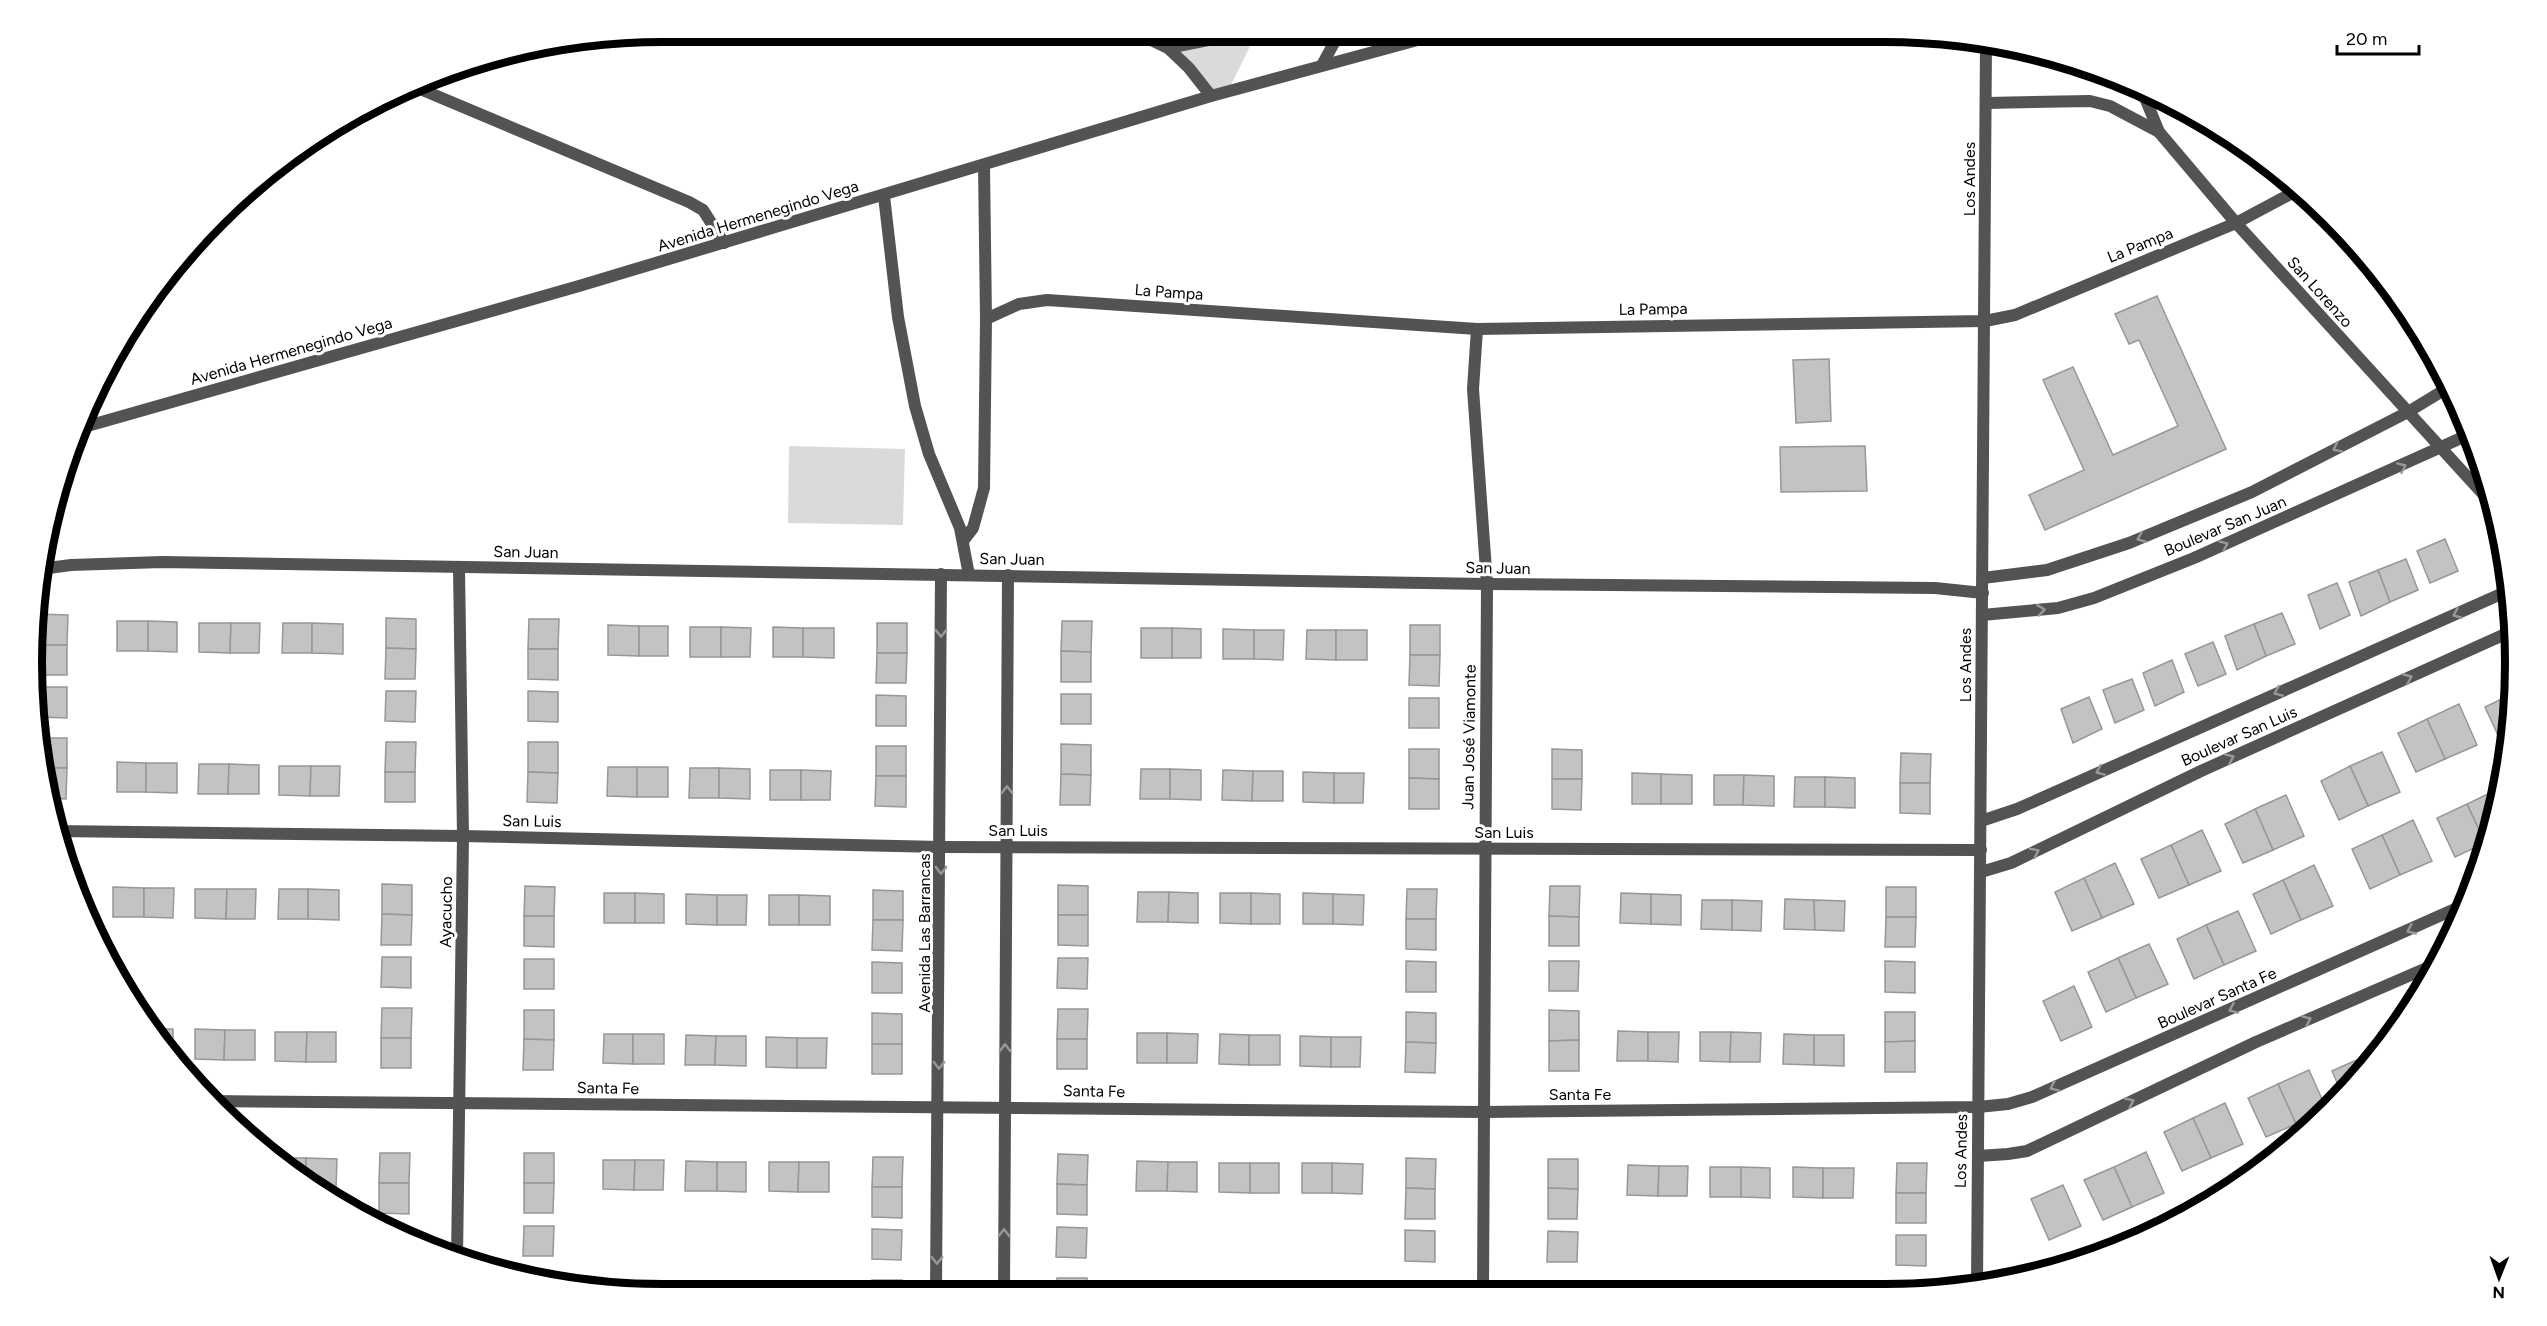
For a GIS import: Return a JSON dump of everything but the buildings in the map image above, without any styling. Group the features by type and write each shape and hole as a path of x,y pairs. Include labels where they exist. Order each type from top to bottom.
{"street":[{"path":"1156,42 1168,48 1189,68 1211,96"},
{"path":"1168,48 1198,42"},
{"path":"1322,65 1335,42"},
{"name":"Avenida Hermenegindo Vega","path":"89,426 579,286 1211,96 1409,42"},
{"name":"Los Andes","path":"1977,1277 1986,321 1986,51"},
{"path":"423,90 689,202 703,210 724,243"},
{"name":"San Lorenzo","path":"2146,100 2159,132 2236,223 2481,492"},
{"path":"1986,103 2090,101 2110,106 2159,132"},
{"path":"963,541 973,528 984,488 986,319 984,165"},
{"name":"La Pampa","path":"986,319 1019,304 1047,300 1477,328 1986,321 2014,315 2236,223 2291,194"},
{"path":"884,196 898,317 915,406 929,454 951,502 963,541 969,575"},
{"name":"Juan José Viamonte","path":"1477,328 1473,388 1487,584 1484,1284"},
{"name":"Boulevar San Juan","path":"1983,578 2047,570 2129,543 2252,492 2408,412 2442,391"},
{"name":"Boulevar San Juan","path":"1982,615 2058,608 2094,598 2194,558 2463,438"},
{"name":"San Juan","path":"49,568 71,564 162,562 1487,584 1935,588 1983,593"},
{"name":"Ayacucho","path":"458,1249 463,836 459,568"},
{"name":"Avenida Las Barrancas","path":"936,1284 941,847 941,574"},
{"path":"1004,1284 1008,575"},
{"name":"Boulevar San Luis","path":"1981,821 2017,809 2501,594"},
{"name":"Boulevar San Luis","path":"1981,872 2011,863 2200,771 2504,635"},
{"name":"San Luis","path":"65,831 463,836 941,847 1981,850"},
{"name":"Boulevar Santa Fe","path":"1978,1107 2008,1104 2032,1097 2454,909"},
{"path":"1978,1156 2027,1151 2256,1042 2425,968"},
{"name":"Santa Fe","path":"223,1101 1485,1112 1978,1107"}],"shaded area":[{"path":"1150,42 1252,42 1228,91 1211,96 1189,68"},
{"path":"789,446 905,449 903,525 788,523"}]}
